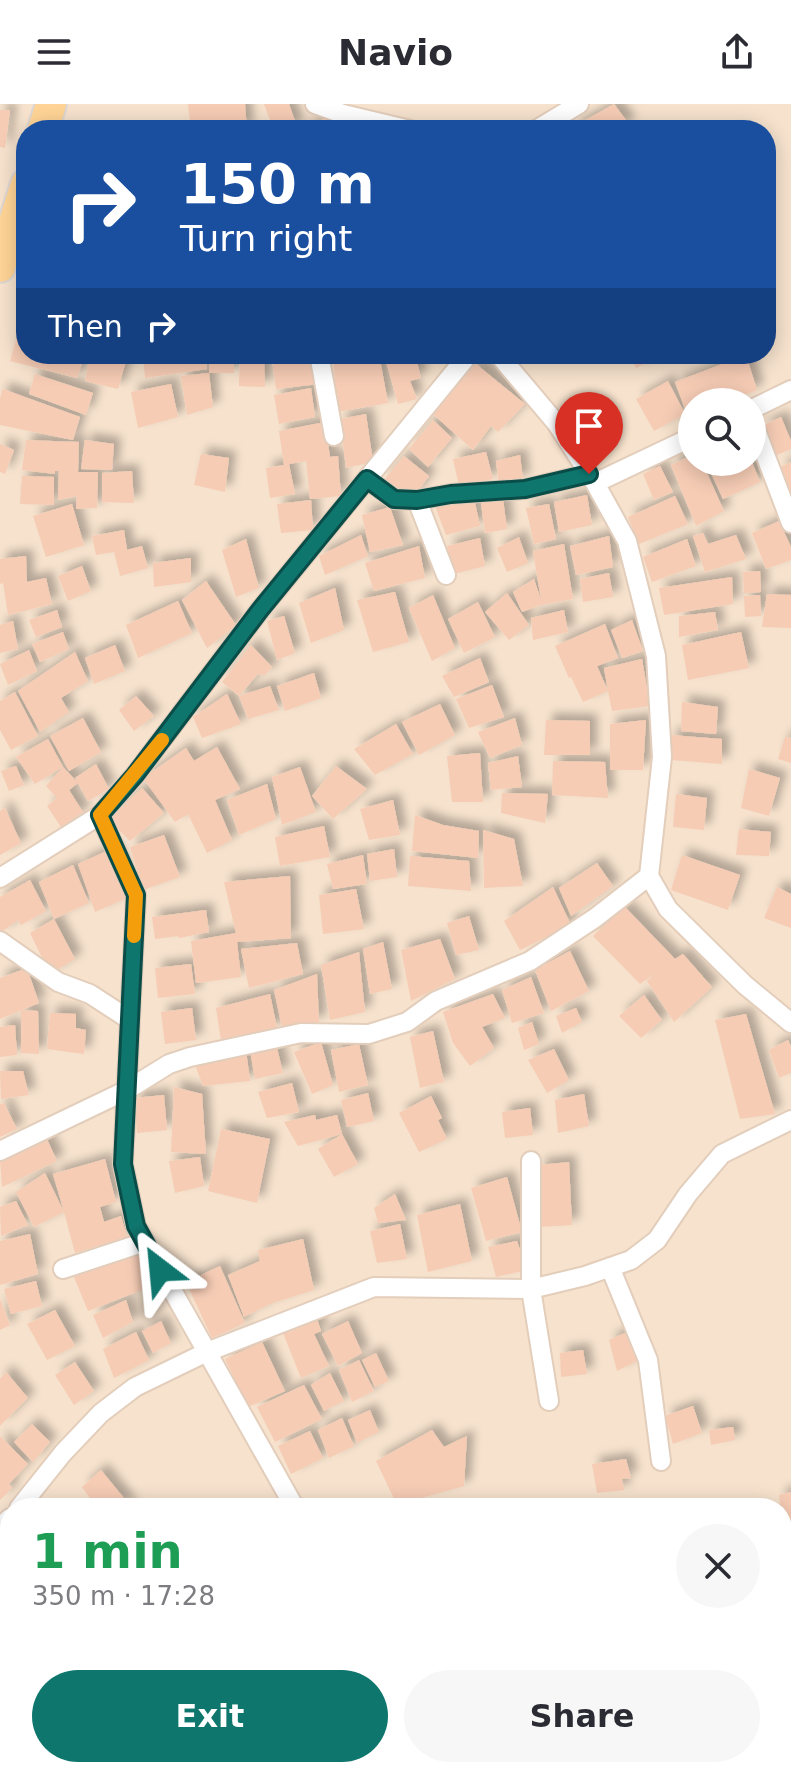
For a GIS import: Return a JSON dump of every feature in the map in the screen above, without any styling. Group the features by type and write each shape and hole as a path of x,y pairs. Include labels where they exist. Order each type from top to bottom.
{"main road":[{"path":"0,267 12,235"}],"street":[{"path":"315,104 368,120"},
{"path":"553,120 579,104"},
{"path":"321,364 334,436"},
{"path":"0,878 100,815 135,775 260,610 461,364"},
{"path":"506,364 557,424 627,541 656,656 662,757 649,876 668,909 745,985 791,1023"},
{"path":"766,402 791,390"},
{"path":"367,479 394,499 417,500 451,494 525,489 592,479 678,443"},
{"path":"766,457 791,523"},
{"path":"417,500 446,575"},
{"path":"100,815 136,895 123,1164 136,1226 286,1498"},
{"path":"0,1151 127,1090 169,1064 218,1049 301,1033 369,1034 407,1022 436,1001 530,961 595,918 649,876"},
{"path":"0,941 58,982 90,994 130,1020"},
{"path":"27,1498 101,1413 135,1387 207,1352 374,1287 531,1289 631,1260 657,1240 688,1194 722,1154 791,1120"},
{"path":"531,1161 531,1289 549,1401"},
{"path":"63,1269 145,1242"},
{"path":"610,1267 648,1360 661,1461"}],"shaded area":[{"path":"0,104 791,104 791,1498 0,1498"}],"building":[{"path":"188,104 245,104 246,120 190,120"},
{"path":"264,104 289,104 295,120 270,120"},
{"path":"614,104 626,120 586,120"},
{"path":"0,110 10,110 5,148 0,147"},
{"path":"16,340 16,363 10,361"},
{"path":"22,364 82,364 77,378"},
{"path":"88,364 125,364 118,389 85,381"},
{"path":"144,364 206,364 207,369 145,378"},
{"path":"209,364 234,364 234,373 209,373"},
{"path":"240,364 264,364 265,387 239,386"},
{"path":"273,364 316,364 319,384 276,389"},
{"path":"334,364 381,364 388,403 337,412"},
{"path":"387,364 418,364 421,378 410,381 417,399 398,404"},
{"path":"476,364 525,404 498,432 491,426 473,450 433,414"},
{"path":"722,364 749,364 756,388 678,388 675,382"},
{"path":"209,373 213,407 187,415 181,376"},
{"path":"35,374 93,393 86,415 29,394"},
{"path":"668,381 678,400 678,418 654,431 636,399"},
{"path":"171,384 178,417 138,428 131,392"},
{"path":"311,388 315,417 279,424 274,395"},
{"path":"3,389 80,417 73,440 0,425"},
{"path":"366,414 373,462 346,468 340,419"},
{"path":"781,417 791,449 777,455 766,424"},
{"path":"433,420 452,438 428,467 409,449"},
{"path":"325,422 330,457 338,456 341,496 310,499 306,461 289,464 295,494 270,498 266,468 284,465 279,431"},
{"path":"26,440 79,442 78,472 98,472 97,508 76,509 77,496 58,500 59,471 55,474 22,470"},
{"path":"85,440 114,444 112,470 81,469"},
{"path":"0,444 14,450 5,474 0,472"},
{"path":"486,452 493,479 459,486 453,459"},
{"path":"201,454 229,458 225,492 194,485"},
{"path":"520,455 523,480 499,484 496,461"},
{"path":"404,456 429,476 415,495 399,495 384,480"},
{"path":"678,462 678,476 708,476 724,511 696,526 671,465"},
{"path":"791,462 791,494 780,467"},
{"path":"660,466 673,492 654,500 643,474"},
{"path":"132,471 134,503 102,502 102,473"},
{"path":"22,476 54,477 54,505 20,504"},
{"path":"712,476 758,476 760,482 723,499"},
{"path":"587,495 592,525 559,532 554,502"},
{"path":"675,496 688,524 639,544 628,517"},
{"path":"474,498 480,526 446,535 435,506"},
{"path":"503,499 507,529 485,533 481,503"},
{"path":"311,500 313,530 281,533 277,504"},
{"path":"72,504 84,545 46,557 33,516"},
{"path":"549,504 556,539 534,544 526,508"},
{"path":"390,507 403,545 370,552 362,515"},
{"path":"779,521 791,547 791,560 766,569 752,533"},
{"path":"124,530 127,550 142,546 148,568 120,576 114,552 96,555 92,536"},
{"path":"703,533 708,544 736,535 746,559 705,572 693,536"},
{"path":"361,535 368,556 325,575 319,556"},
{"path":"609,536 613,567 576,575 570,546"},
{"path":"519,537 528,563 507,572 497,548"},
{"path":"480,538 485,566 454,574 447,546"},
{"path":"246,539 259,588 236,597 222,550"},
{"path":"687,539 696,566 652,582 643,557"},
{"path":"564,544 573,599 522,612 513,592 534,579 541,600 533,551"},
{"path":"419,546 425,578 374,591 365,563"},
{"path":"26,556 27,582 46,578 52,604 8,615 3,583 0,584 0,559"},
{"path":"191,558 191,582 154,587 153,563"},
{"path":"82,566 91,591 68,601 58,576"},
{"path":"760,571 761,592 744,593 743,572"},
{"path":"609,573 613,597 583,602 580,579"},
{"path":"732,577 733,604 664,615 659,588"},
{"path":"206,581 236,625 207,648 182,600"},
{"path":"335,588 344,630 311,643 299,603"},
{"path":"395,592 409,642 373,652 357,600"},
{"path":"507,593 529,625 509,640 485,612"},
{"path":"767,594 791,595 791,628 762,627"},
{"path":"433,595 455,648 432,661 409,608"},
{"path":"760,595 761,616 745,617 744,596"},
{"path":"178,601 192,633 138,658 126,625"},
{"path":"478,602 495,637 464,653 448,619"},
{"path":"57,610 62,627 36,637 29,620"},
{"path":"564,610 568,632 533,640 531,618"},
{"path":"715,612 718,630 679,637 679,616"},
{"path":"284,616 295,653 277,660 267,621"},
{"path":"632,620 643,651 622,658 611,630"},
{"path":"13,621 18,649 0,653 0,625"},
{"path":"605,624 618,658 597,666 608,691 583,702 555,646"},
{"path":"63,632 69,649 40,662 32,644"},
{"path":"741,632 749,668 688,680 682,645"},
{"path":"115,645 125,671 94,684 85,658"},
{"path":"251,645 272,667 265,675 258,674 239,696 222,682"},
{"path":"29,650 37,671 8,685 0,664"},
{"path":"75,652 88,681 61,698 69,712 40,732 18,691"},
{"path":"480,658 489,682 454,697 442,676"},
{"path":"642,659 650,706 612,711 604,668"},
{"path":"314,673 321,698 285,711 277,686"},
{"path":"492,685 504,717 469,728 456,699"},
{"path":"270,686 279,710 248,719 239,696"},
{"path":"15,692 38,736 11,750 0,730 0,701"},
{"path":"227,694 241,724 202,738 193,717"},
{"path":"136,696 154,716 134,731 119,710"},
{"path":"682,702 718,707 716,734 681,731"},
{"path":"440,704 455,735 419,755 402,722"},
{"path":"83,718 101,752 69,771 50,736"},
{"path":"515,718 522,745 490,758 478,732"},
{"path":"546,720 590,721 590,755 544,755"},
{"path":"646,720 643,770 610,770 610,724"},
{"path":"396,724 413,754 375,775 354,749"},
{"path":"670,735 722,739 722,764 671,760"},
{"path":"785,737 791,738 791,763 778,759"},
{"path":"48,739 63,767 35,784 16,757"},
{"path":"217,747 240,789 215,800 232,840 207,853 188,814 175,822 143,778 186,748 194,761"},
{"path":"480,753 483,802 452,802 447,756"},
{"path":"518,756 522,787 491,790 488,763"},
{"path":"553,761 605,762 608,798 552,795"},
{"path":"96,764 109,789 88,801 75,778"},
{"path":"16,766 24,785 9,791 1,771"},
{"path":"336,766 367,789 333,819 312,796"},
{"path":"63,767 78,783 69,790 83,812 61,827 47,806 57,798 46,786"},
{"path":"300,767 316,812 282,825 272,777"},
{"path":"749,769 780,778 769,816 741,808"},
{"path":"267,784 276,819 239,835 227,800"},
{"path":"142,788 164,813 130,841 109,820"},
{"path":"502,793 548,794 545,823 501,813"},
{"path":"676,794 707,798 704,830 673,827"},
{"path":"393,800 400,835 369,840 360,809"},
{"path":"5,808 21,843 0,855 0,811"},
{"path":"415,815 443,825 479,831 478,858 412,851"},
{"path":"324,826 330,857 280,866 275,837"},
{"path":"739,829 771,832 769,856 736,855"},
{"path":"483,830 514,839 523,886 484,888"},
{"path":"164,835 180,877 143,890 130,847"},
{"path":"113,848 134,895 95,912 78,864"},
{"path":"394,849 397,877 370,881 367,854"},
{"path":"363,855 367,884 333,889 327,864"},
{"path":"682,855 740,875 728,910 671,890"},
{"path":"410,856 469,861 471,891 408,886"},
{"path":"597,863 613,886 571,916 559,888"},
{"path":"73,865 89,903 54,919 39,882"},
{"path":"290,876 291,938 237,942 241,977 196,983 191,941 236,933 224,882"},
{"path":"30,880 46,911 21,925 18,920 0,933 0,897"},
{"path":"553,887 571,925 520,950 504,921"},
{"path":"777,887 791,894 791,928 764,918"},
{"path":"356,889 364,929 323,934 319,895"},
{"path":"625,907 675,959 683,954 712,987 674,1022 647,981 657,972 640,984 593,936"},
{"path":"206,910 209,932 155,939 152,917"},
{"path":"469,916 479,950 456,955 447,923"},
{"path":"54,919 75,959 50,974 30,933"},
{"path":"440,939 455,979 411,1001 401,950"},
{"path":"383,942 392,989 370,994 363,949"},
{"path":"297,943 303,974 249,988 241,949"},
{"path":"570,951 589,991 551,1011 535,970"},
{"path":"359,952 365,1012 330,1020 321,965"},
{"path":"191,964 195,994 158,998 155,968"},
{"path":"27,968 39,1003 0,1019 0,978"},
{"path":"317,974 319,1022 282,1027 274,990"},
{"path":"531,977 544,1013 512,1023 502,990"},
{"path":"270,994 277,1028 221,1040 216,1008"},
{"path":"493,994 505,1018 482,1027 494,1048 470,1066 453,1043 443,1012"},
{"path":"644,995 662,1020 641,1038 619,1016"},
{"path":"192,1008 196,1040 165,1044 161,1012"},
{"path":"576,1008 582,1022 562,1033 556,1016"},
{"path":"21,1010 38,1011 39,1054 21,1053"},
{"path":"50,1013 76,1014 76,1028 86,1030 84,1054 47,1049"},
{"path":"746,1014 775,1114 740,1119 715,1020"},
{"path":"532,1022 539,1044 524,1050 518,1028"},
{"path":"15,1025 17,1055 0,1057 0,1027"},
{"path":"433,1031 444,1082 420,1088 410,1037"},
{"path":"788,1040 791,1046 791,1073 779,1078 769,1050"},
{"path":"321,1042 333,1085 312,1094 294,1052"},
{"path":"359,1044 368,1085 339,1092 331,1050"},
{"path":"277,1048 283,1073 255,1079 250,1050"},
{"path":"554,1049 569,1080 547,1093 528,1060"},
{"path":"246,1050 250,1081 203,1086 194,1062"},
{"path":"0,1071 23,1071 29,1095 1,1099"},
{"path":"292,1083 299,1112 267,1118 258,1092"},
{"path":"174,1087 202,1094 206,1154 171,1152"},
{"path":"368,1093 374,1121 347,1127 341,1100"},
{"path":"584,1094 589,1126 558,1133 555,1100"},
{"path":"164,1095 167,1130 137,1133 134,1098"},
{"path":"431,1096 442,1118 438,1120 447,1139 419,1152 399,1113"},
{"path":"4,1103 17,1129 0,1137 0,1104"},
{"path":"530,1108 533,1135 505,1138 502,1112"},
{"path":"315,1115 316,1120 337,1115 342,1134 298,1146 284,1122"},
{"path":"221,1129 270,1139 257,1203 208,1191"},
{"path":"342,1134 358,1164 334,1177 318,1149"},
{"path":"46,1137 57,1161 2,1187 0,1160"},
{"path":"200,1157 204,1186 175,1193 169,1161"},
{"path":"105,1159 116,1202 100,1207 104,1222 121,1216 127,1237 75,1253 53,1174"},
{"path":"569,1162 572,1225 539,1227 539,1165"},
{"path":"45,1173 64,1212 34,1227 16,1192"},
{"path":"507,1177 522,1232 486,1241 471,1188"},
{"path":"395,1194 406,1220 378,1223 374,1208"},
{"path":"16,1201 28,1225 1,1236 0,1207"},
{"path":"460,1204 472,1261 428,1272 417,1215"},
{"path":"400,1224 407,1259 377,1263 370,1231"},
{"path":"30,1234 38,1274 0,1285 0,1241"},
{"path":"303,1239 314,1290 270,1304 244,1317 228,1275 260,1261 258,1250"},
{"path":"517,1241 527,1270 496,1277 488,1247"},
{"path":"138,1254 152,1286 88,1311 74,1277"},
{"path":"220,1266 245,1323 212,1338 186,1282"},
{"path":"36,1281 42,1306 11,1314 4,1289"},
{"path":"0,1299 10,1325 0,1330"},
{"path":"126,1300 133,1322 103,1338 93,1315"},
{"path":"55,1310 75,1346 47,1360 27,1324"},
{"path":"317,1319 321,1331 314,1334 329,1366 301,1378 283,1333"},
{"path":"161,1321 171,1343 153,1353 142,1331"},
{"path":"348,1321 362,1353 338,1366 322,1334"},
{"path":"136,1332 149,1360 114,1378 103,1349"},
{"path":"625,1333 639,1360 617,1371 609,1340"},
{"path":"262,1342 285,1391 248,1407 225,1359"},
{"path":"583,1350 587,1374 561,1377 560,1353"},
{"path":"376,1353 389,1381 375,1387 362,1360"},
{"path":"359,1360 374,1391 352,1402 339,1370"},
{"path":"75,1362 94,1391 74,1405 55,1375"},
{"path":"6,1372 28,1398 0,1426 0,1379"},
{"path":"330,1373 344,1401 324,1411 311,1385"},
{"path":"304,1385 322,1419 275,1442 257,1407"},
{"path":"693,1406 702,1433 673,1444 665,1416"},
{"path":"370,1410 379,1432 357,1443 348,1420"},
{"path":"342,1418 354,1446 329,1458 318,1430"},
{"path":"32,1424 50,1442 33,1462 14,1442"},
{"path":"733,1427 735,1440 711,1445 709,1430"},
{"path":"432,1430 444,1447 467,1436 464,1486 422,1498 394,1498 376,1461"},
{"path":"310,1431 323,1458 291,1474 278,1446"},
{"path":"0,1436 28,1464 9,1484 12,1488 0,1498"},
{"path":"626,1459 631,1478 622,1479 624,1490 597,1493 592,1464"},
{"path":"101,1470 124,1498 90,1498 82,1487"},
{"path":"791,1492 791,1498 779,1498 779,1495"}],"slow traffic":[{"path":"134,936 136,895 100,815 162,740"}],"route":[{"path":"160,1270 136,1226 123,1164 136,895 100,815 135,775 260,610 367,479 394,499 417,500 451,494 525,489 589,474"}]}
